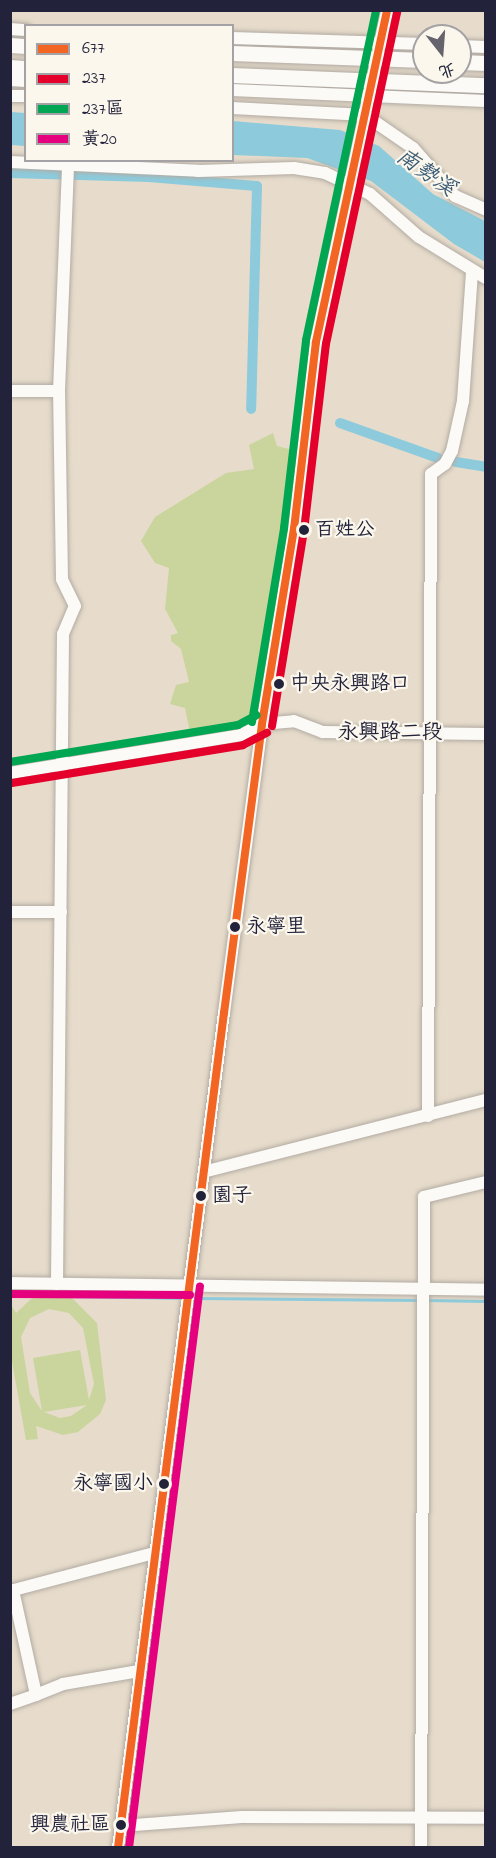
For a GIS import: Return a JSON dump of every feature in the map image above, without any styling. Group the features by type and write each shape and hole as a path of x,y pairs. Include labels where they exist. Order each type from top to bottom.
{"main road":[{"path":"234,53 378,51 412,58"},
{"path":"234,75 486,85"}],"street":[{"path":"118,1848 154,1553 207,1171 262,724 294,529 316,342 387,10"},
{"path":"234,38 378,51 412,46"},
{"path":"234,90 486,101"},
{"path":"234,108 365,115 412,148 455,196 486,210"},
{"path":"10,162 198,171 294,168 352,178 419,237 472,272 486,278"},
{"path":"57,1284 63,634 75,606 62,579 59,391 68,164"},
{"path":"428,1116 431,474 445,464 452,451 459,421 472,272"},
{"path":"10,392 59,391"},
{"name":"永興路二段","path":"10,773 241,735 262,724 294,721 323,732 486,734"},
{"path":"10,912 61,912"},
{"path":"207,1171 486,1100"},
{"path":"421,1848 424,1197 486,1182"},
{"path":"10,1284 486,1290"},
{"path":"36,1695 12,1591 154,1553"},
{"path":"10,1704 63,1684 139,1671"},
{"path":"120,1826 242,1817 486,1818"}],"green space":[{"path":"273,433 277,446 297,451 276,602 248,726 190,733 185,708 170,704 176,685 189,682 181,649 171,641 171,635 178,633 165,609 169,568 155,563 141,541 155,517 226,473 254,469 249,445"},
{"path":"44,1294 72,1298 97,1323 106,1400 100,1414 78,1432 63,1435 36,1426 38,1439 26,1440 11,1356 11,1305 16,1313 31,1299","holes":["49,1309 69,1313 83,1328 94,1384 89,1400 80,1350 33,1358 42,1411 30,1393 21,1337 30,1318","87,1405 71,1416 60,1418 44,1412"]}],"water":[{"path":"11,112 24,113 24,146 11,145"},
{"path":"234,121 340,130 379,146 433,194 485,221 485,262 454,244 371,181 307,158 234,155"}],"waterway":[{"path":"10,173 149,177 257,186 251,409"},
{"path":"340,423 438,458"},
{"path":"456,462 486,467"},
{"path":"10,1295 186,1298"},
{"path":"192,1298 420,1300"},
{"path":"426,1300 486,1301"}],"transit line":[{"name":"237區","path":"252,722 284,528 306,340 376,10"},
{"name":"677","path":"118,1848 224,1013 262,724 294,529 316,342 387,10"},
{"name":"237","path":"272,726 304,531 326,344 397,12"},
{"name":"237區","path":"10,762 238,725 257,715"},
{"name":"237","path":"12,783 243,745 267,733"},
{"name":"黃20","path":"129,1848 200,1286"},
{"name":"黃20","path":"10,1294 190,1295"}],"place":[{"name":"百姓公","path":"304,530"},
{"name":"中央永興路口","path":"279,684"},
{"name":"永寧里","path":"235,927"},
{"name":"園子","path":"201,1196"},
{"name":"永寧國小","path":"164,1484"},
{"name":"興農社區","path":"121,1825"}],"water label":[{"name":"南勢溪","path":"425,174"}]}
